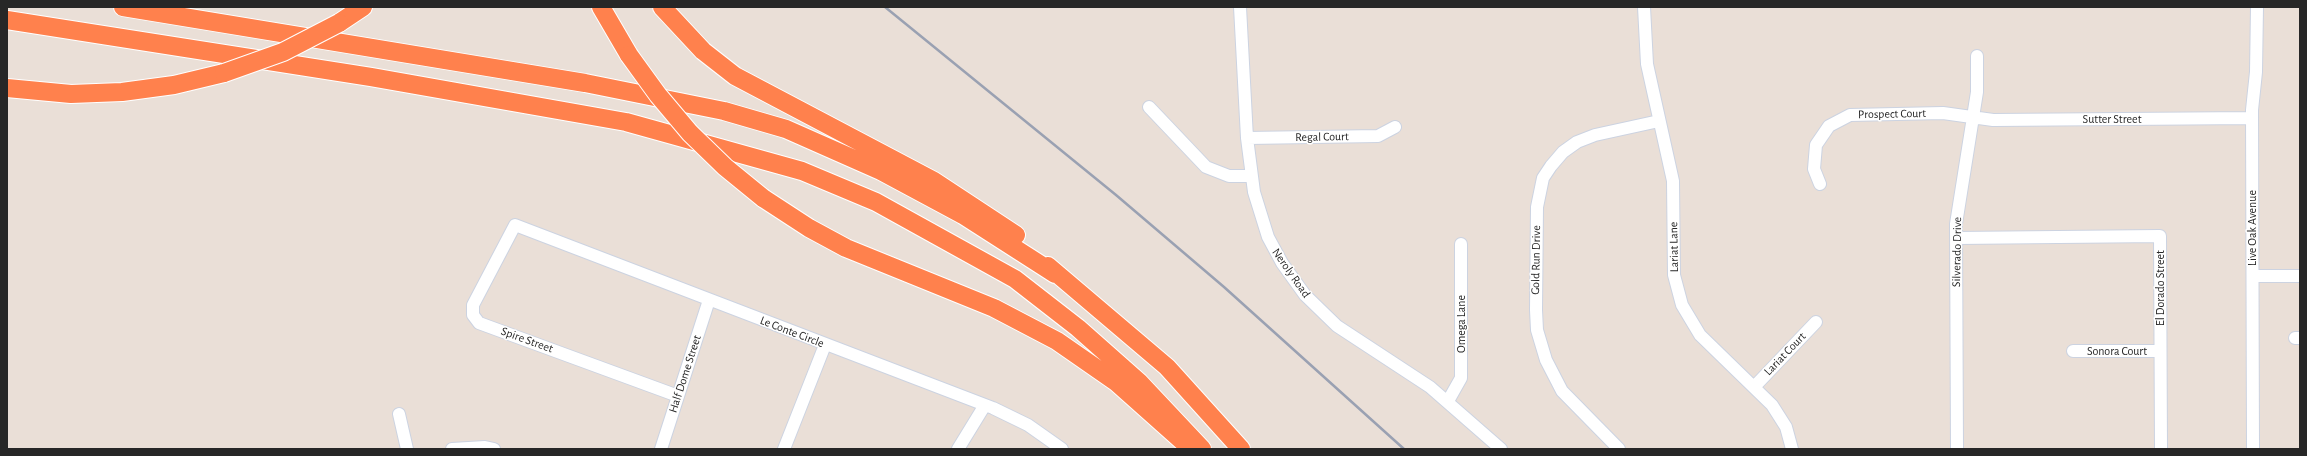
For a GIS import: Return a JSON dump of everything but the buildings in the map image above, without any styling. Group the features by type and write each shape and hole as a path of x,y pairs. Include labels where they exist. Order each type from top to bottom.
{"highway":[{"path":"123,7 585,83 724,111 786,129 881,171 963,215 1055,274"},
{"path":"7,88 71,94 122,92 174,85 224,73 283,52 339,23 363,7"},
{"path":"601,7 629,55 658,95 690,133 725,167 763,198 809,228 846,248 994,308 1058,341 1116,382 1191,449"},
{"path":"662,7 703,51 735,76 794,108 905,164 951,191 1016,235 1055,274 1167,367 1241,449"},
{"path":"7,20 371,77 626,122 802,171 876,202 1015,279 1078,328 1134,377 1202,449"}],"street":[{"name":"Neroly Road","path":"1240,7 1247,138 1251,176 1254,192 1268,236 1282,263 1305,295 1337,326 1448,401 1501,449"},
{"name":"Lariat Lane","path":"1644,7 1645,53 1673,181 1674,275 1682,305 1700,335 1755,386 1779,414 1786,427 1792,449"},
{"name":"Live Oak Avenue","path":"2253,449 2252,118 2256,72 2257,7"},
{"name":"Silverado Drive","path":"1957,449 1956,238 1959,197 1977,92 1977,56"},
{"path":"1149,107 1206,167 1229,176 1251,176"},
{"name":"Prospect Court","path":"1820,184 1814,168 1816,145 1825,130 1838,120 1850,115 1861,114 1943,113 1973,117"},
{"name":"Sutter Street","path":"1973,117 1993,120 2252,118"},
{"name":"Gold Run Drive","path":"1619,449 1562,391 1546,360 1537,330 1537,207 1544,178 1551,166 1563,152 1577,142 1595,135 1659,121"},
{"name":"Regal Court","path":"1247,138 1378,136 1395,127"},
{"name":"Le Conte Circle","path":"516,225 825,345 985,405 1028,425 1062,449"},
{"name":"Spire Street","path":"516,225 473,305 473,315 479,323 678,396"},
{"name":"El Dorado Street","path":"1956,238 2160,236 2161,449"},
{"name":"Omega Lane","path":"1448,401 1461,378 1461,244"},
{"path":"2253,276 2300,276"},
{"name":"Half Dome Street","path":"661,449 709,300"},
{"name":"Lariat Court","path":"1755,386 1816,322"},
{"path":"784,449 825,345"},
{"name":"Sonora Court","path":"2074,351 2160,351"},
{"path":"958,449 985,405"},
{"path":"399,414 406,449"},
{"path":"452,449 485,446 494,449"}],"railway":[{"path":"885,7 1116,195 1224,287 1404,449"}]}
